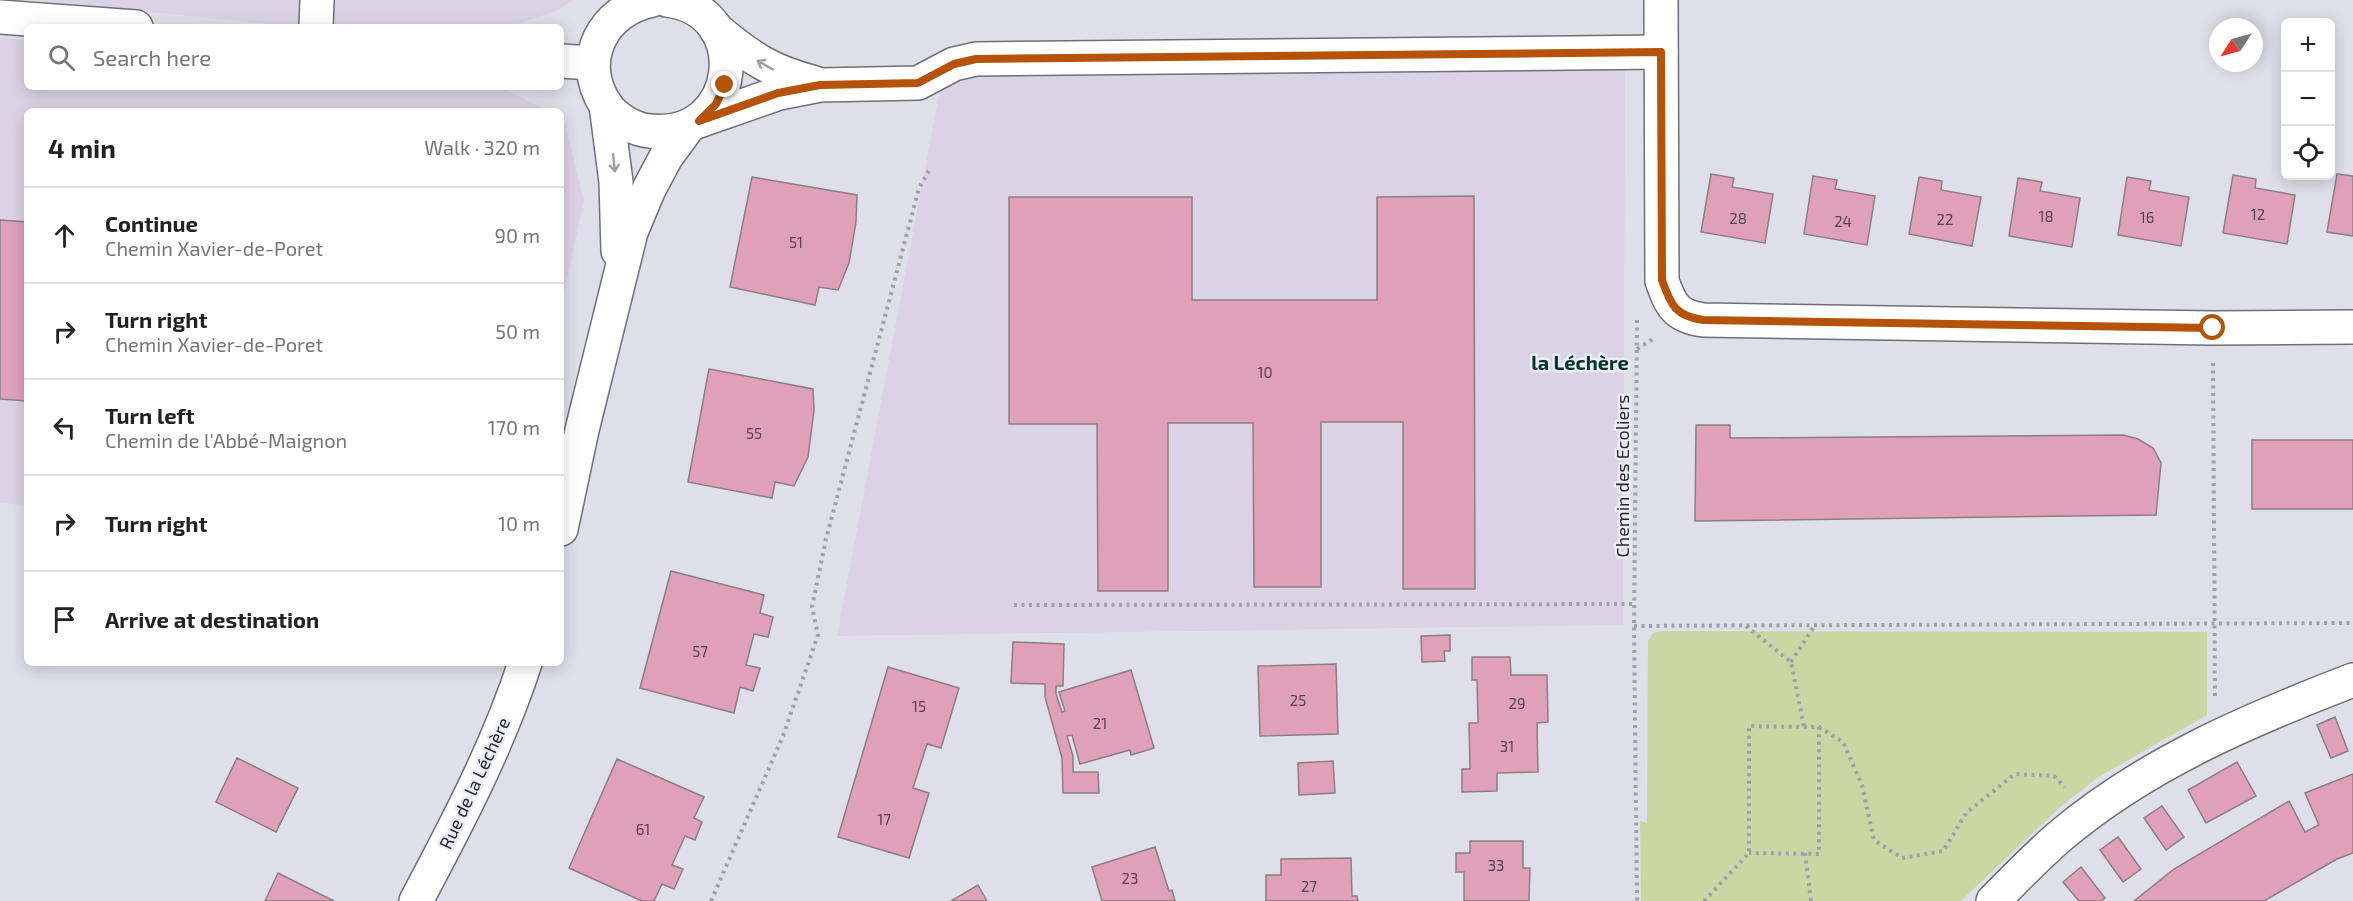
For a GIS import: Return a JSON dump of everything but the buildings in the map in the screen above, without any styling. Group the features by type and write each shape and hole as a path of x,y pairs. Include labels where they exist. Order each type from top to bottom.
{"street":[{"path":"316,24 317,0"},
{"path":"618,280 616,182 606,105 596,84 593,63 600,36 624,7 652,0"},
{"path":"667,0 680,2 711,17 746,54 781,74 820,85"},
{"path":"1661,0 1662,280 1676,310 1687,317 1703,320 2213,328 2353,327"},
{"path":"0,17 35,10 118,24"},
{"path":"564,515 582,430 631,232 649,189 666,157 694,124 716,104 725,85 728,65 724,45 711,17"},
{"path":"606,105 622,120 641,130 663,133 778,93 820,85 918,83 954,64 976,59 1661,52"},
{"path":"564,61 593,63"},
{"name":"Rue de la Léchère","path":"416,901 489,756 524,666"},
{"path":"1994,901 2060,836 2152,772 2215,737 2353,680"}],"path":[{"path":"711,901 783,736 818,635 812,607 826,539 919,188 931,167"},
{"name":"Chemin des Ecoliers","path":"1637,314 1634,626 1637,901"},
{"path":"2213,328 2215,737"},
{"path":"1014,605 1635,604"},
{"path":"1634,626 2353,623"},
{"path":"1791,662 1815,625"},
{"path":"1746,626 1791,662 1804,727"},
{"path":"1704,901 1749,854 1749,726 1819,727 1843,742 1862,785 1874,840 1902,858 1942,851 1967,812 2015,774 2054,776 2091,814"},
{"path":"1749,854 1819,854 1819,727"},
{"path":"1805,853 1811,901"}],"shaded area":[{"path":"31,0 574,0 556,11 517,24 267,24"},
{"path":"0,38 24,40 24,90 507,90 542,108 24,108 24,505 0,503"},
{"path":"1625,64 1623,625 837,636 940,89 963,70"},
{"path":"564,120 584,201 564,293"}],"green space":[{"path":"1662,631 2207,632 2207,715 2097,778 2058,809 1961,901 1641,901 1640,821 1647,823 1648,641 1653,633"}],"district":[{"name":"la Léchère","path":"1580,362"}],"route":[{"path":"725,85 716,104 699,121 778,93 820,85 918,83 954,64 976,59 1661,52 1662,280 1676,310 1687,317 1703,320 2213,328"}]}
